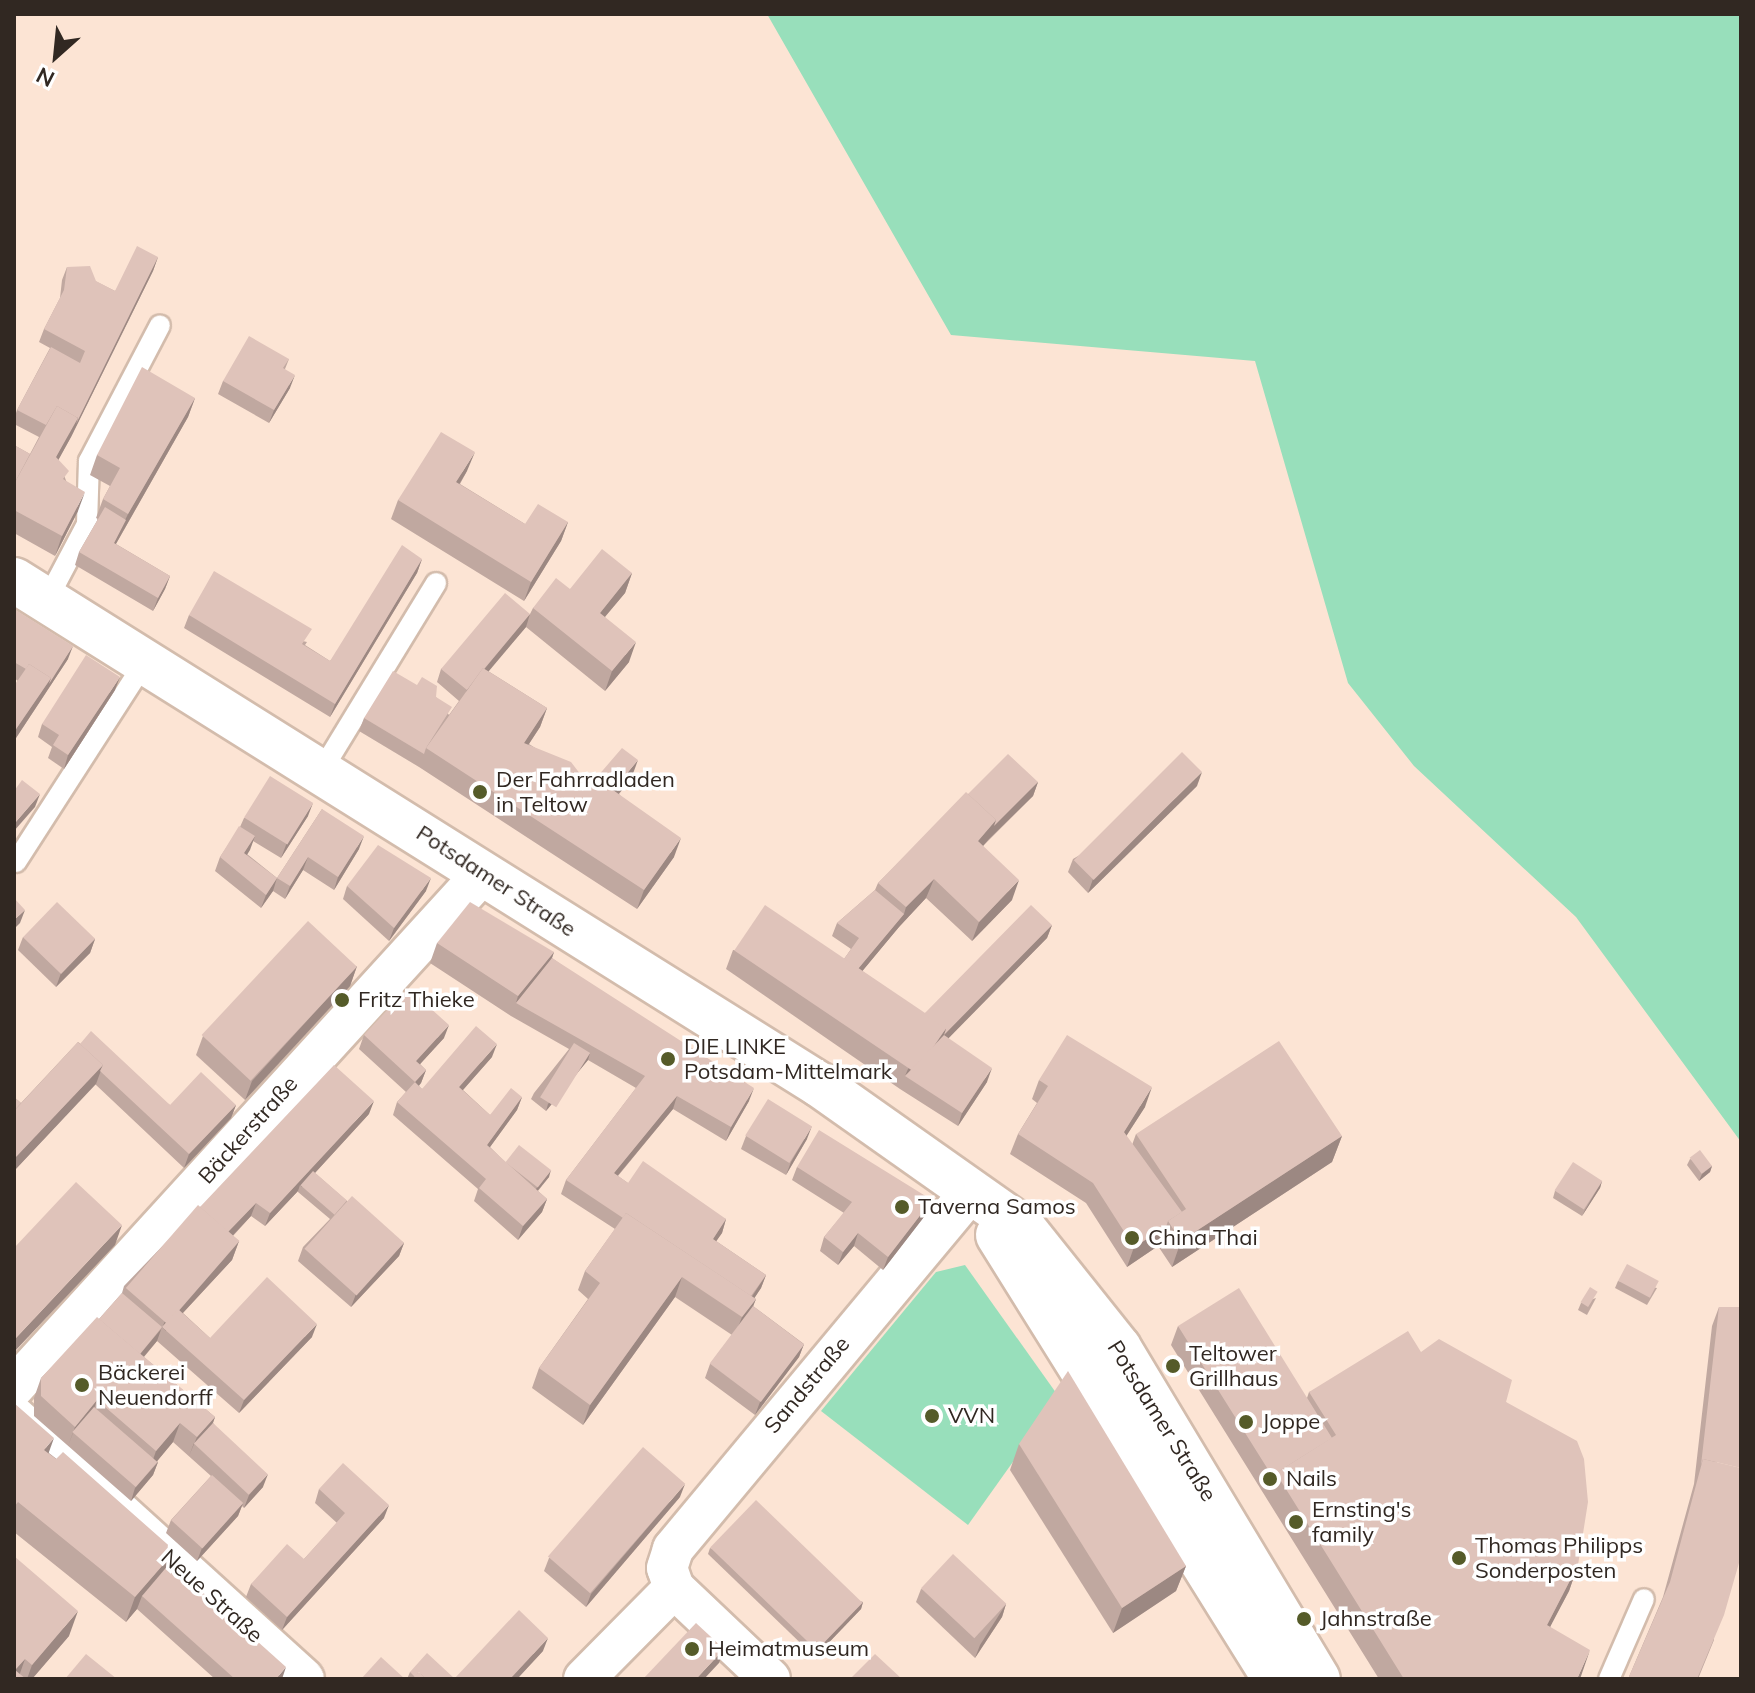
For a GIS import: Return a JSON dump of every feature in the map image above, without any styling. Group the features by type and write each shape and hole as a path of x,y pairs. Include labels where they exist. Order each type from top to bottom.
{"street":[{"name":"Potsdamer Straße","path":"30,590 322,770 820,1085 1024,1229 1119,1348 1318,1679"},
{"name":"Bäckerstraße","path":"14,1387 483,873"},
{"name":"Potsdamer Straße","path":"970,1193 1275,1679"},
{"name":"Sandstraße","path":"674,1588 667,1568 673,1549 970,1193"},
{"name":"Neue Straße","path":"14,1416 304,1679"},
{"path":"584,1679 674,1588 770,1679"}],"lane":[{"path":"30,590 87,524 89,461 160,325"},
{"path":"322,770 436,583"},
{"path":"16,862 146,660"},
{"path":"1609,1679 1644,1599"}],"green space":[{"path":"767,14 1741,14 1741,1142 1576,917 1414,766 1348,683 1255,361 951,335"},
{"path":"965,1265 1059,1397 968,1525 821,1411 936,1272"}],"building":[{"path":"137,246 158,257 76,424 78,418 57,406 46,425 17,410 51,347 80,363 85,351 44,329 64,290 67,267 90,266 96,281 115,291"},
{"path":"249,336 289,359 283,368 295,375 274,410 223,381"},
{"path":"142,367 195,398 128,514 103,499 120,468 97,455"},
{"path":"57,406 78,418 56,457 69,471 63,479 85,492 62,536 14,510 14,484"},
{"path":"441,432 475,452 456,482 525,524 538,504 568,522 531,582 398,500"},
{"path":"14,445 30,454 14,484"},
{"path":"105,507 126,520 114,543 170,576 158,598 79,552"},
{"path":"402,545 422,559 335,704 189,615 214,571 312,629 302,644 330,661"},
{"path":"602,549 632,573 600,613 636,642 612,671 533,608 556,578 570,589"},
{"path":"505,593 530,614 467,690 441,669"},
{"path":"14,609 73,646 49,684 51,678 29,664 26,669 14,662"},
{"path":"86,655 120,677 68,755 53,745 59,735 42,724"},
{"path":"29,664 51,678 14,732 14,686"},
{"path":"483,668 547,708 524,743 571,762 584,779 590,772 597,777 622,748 638,760 613,790 681,838 644,890 426,748"},
{"path":"393,671 417,685 422,677 437,686 436,697 452,707 424,754 364,718"},
{"path":"1182,752 1202,772 1094,880 1074,860"},
{"path":"1008,754 1038,782 994,826 996,820 968,794"},
{"path":"270,776 313,803 287,845 244,818"},
{"path":"22,780 40,794 14,824 14,791"},
{"path":"966,792 996,820 978,841 1019,880 979,922 934,879 906,907 878,883"},
{"path":"322,809 364,836 338,877 308,857 290,886 277,878"},
{"path":"239,826 255,836 244,853 277,878 266,895 220,857"},
{"path":"378,845 431,878 394,928 347,886"},
{"path":"875,890 904,914 858,969 844,959 859,938 837,923"},
{"path":"14,898 25,910 14,920"},
{"path":"57,902 95,939 61,974 23,937"},
{"path":"470,902 554,952 518,996 437,943"},
{"path":"765,905 947,1027 916,1073 734,951"},
{"path":"1031,905 1052,925 944,1035 946,1029 924,1014"},
{"path":"308,921 357,967 251,1081 202,1035"},
{"path":"552,958 754,1088 731,1127 677,1096 614,1173 628,1183 643,1161 726,1219 713,1239 766,1275 751,1296 626,1213 623,1218 566,1180 645,1076 516,1003"},
{"path":"408,988 449,1025 416,1061 426,1070 415,1082 364,1035"},
{"path":"476,1026 497,1044 459,1087 490,1115 511,1088 522,1097 487,1145 547,1199 523,1226 479,1188 486,1179 397,1102 415,1082 422,1089"},
{"path":"91,1031 170,1105 201,1072 236,1105 189,1154 100,1071 103,1065 80,1044"},
{"path":"944,1035 992,1068 962,1113 905,1076"},
{"path":"1067,1035 1152,1087 1124,1132 1182,1212 1168,1221 1166,1227 1134,1247 1093,1183 1018,1134 1048,1086 1039,1080"},
{"path":"1279,1041 1342,1136 1181,1241 1168,1221 1186,1209 1136,1134"},
{"path":"78,1042 103,1065 14,1159 14,1111"},
{"path":"574,1043 590,1053 556,1107 540,1097"},
{"path":"334,1065 374,1101 270,1213 256,1203 228,1232 200,1207"},
{"path":"14,1097 21,1103 14,1111"},
{"path":"768,1099 812,1127 789,1163 745,1135"},
{"path":"819,1130 932,1200 888,1257 858,1233 843,1252 824,1237 852,1202 797,1167"},
{"path":"519,1145 551,1170 538,1188 505,1162"},
{"path":"1700,1150 1712,1166 1702,1174 1690,1158"},
{"path":"1573,1162 1602,1181 1584,1210 1554,1191"},
{"path":"313,1171 347,1201 334,1215 301,1185"},
{"path":"76,1182 122,1225 14,1340 14,1248"},
{"path":"352,1196 404,1243 357,1296 304,1249"},
{"path":"198,1205 240,1241 167,1324 126,1288"},
{"path":"626,1213 756,1299 742,1317 682,1277 590,1405 539,1368 600,1283 585,1271"},
{"path":"1627,1264 1659,1281 1650,1298 1618,1281"},
{"path":"267,1277 317,1324 244,1400 162,1327 178,1309 210,1338"},
{"path":"1590,1287 1598,1292 1588,1307 1580,1302"},
{"path":"1239,1288 1332,1438 1276,1473 1274,1479 1178,1326"},
{"path":"122,1293 162,1327 140,1354 99,1319"},
{"path":"753,1306 804,1345 761,1402 710,1364"},
{"path":"1719,1307 1741,1307 1741,1468 1703,1459 1701,1465"},
{"path":"97,1317 215,1417 197,1437 180,1423 156,1451 97,1400 75,1427 41,1396 41,1378"},
{"path":"1408,1331 1421,1352 1439,1339 1512,1380 1506,1402 1577,1441 1584,1459 1588,1502 1578,1565 1547,1625 1590,1650 1577,1679 1404,1679 1276,1473 1336,1435 1309,1392"},
{"path":"1068,1371 1186,1566 1122,1608 1019,1444"},
{"path":"14,1403 54,1438 44,1450 56,1459 63,1452 175,1551 135,1597 18,1502 14,1507"},
{"path":"94,1407 157,1462 136,1487 72,1432"},
{"path":"213,1423 268,1474 249,1495 194,1443"},
{"path":"643,1447 685,1484 590,1593 548,1556"},
{"path":"1703,1459 1741,1468 1741,1556 1724,1615 1697,1679 1628,1679 1670,1582"},
{"path":"343,1463 389,1505 287,1617 251,1584 287,1544 304,1559 345,1513 319,1489"},
{"path":"212,1475 243,1503 202,1548 171,1520"},
{"path":"756,1500 862,1603 817,1650 710,1547"},
{"path":"953,1554 1006,1604 974,1638 921,1588"},
{"path":"14,1556 78,1611 32,1665 25,1659 15,1670 26,1679 14,1679"},
{"path":"170,1563 286,1667 276,1679 235,1679 142,1596"},
{"path":"519,1610 548,1638 510,1679 454,1679"},
{"name":"Heimatmuseum","path":"696,1623 724,1649 696,1679 643,1679"},
{"path":"427,1653 454,1678 426,1679 419,1672 415,1677 410,1672"},
{"path":"86,1654 117,1679 65,1679"},
{"path":"875,1654 902,1679 850,1679"},
{"path":"381,1657 405,1679 361,1679"},
{"path":"419,1672 426,1679 412,1679"}],"place":[{"name":"Der Fahrradladen in Teltow","path":"480,792"},
{"name":"Fritz Thieke","path":"342,1000"},
{"name":"DIE LINKE Potsdam-Mittelmark","path":"668,1059"},
{"name":"Taverna Samos","path":"902,1207"},
{"name":"China Thai","path":"1132,1238"},
{"name":"Teltower Grillhaus","path":"1173,1366"},
{"name":"Bäckerei Neuendorff","path":"82,1385"},
{"name":"VVN","path":"932,1416"},
{"name":"Joppe","path":"1246,1422"},
{"name":"Nails","path":"1270,1479"},
{"name":"Ernsting's family","path":"1296,1522"},
{"name":"Thomas Philipps Sonderposten","path":"1459,1558"},
{"name":"Jahnstraße","path":"1304,1619"},
{"name":"Heimatmuseum","path":"692,1649"}]}
